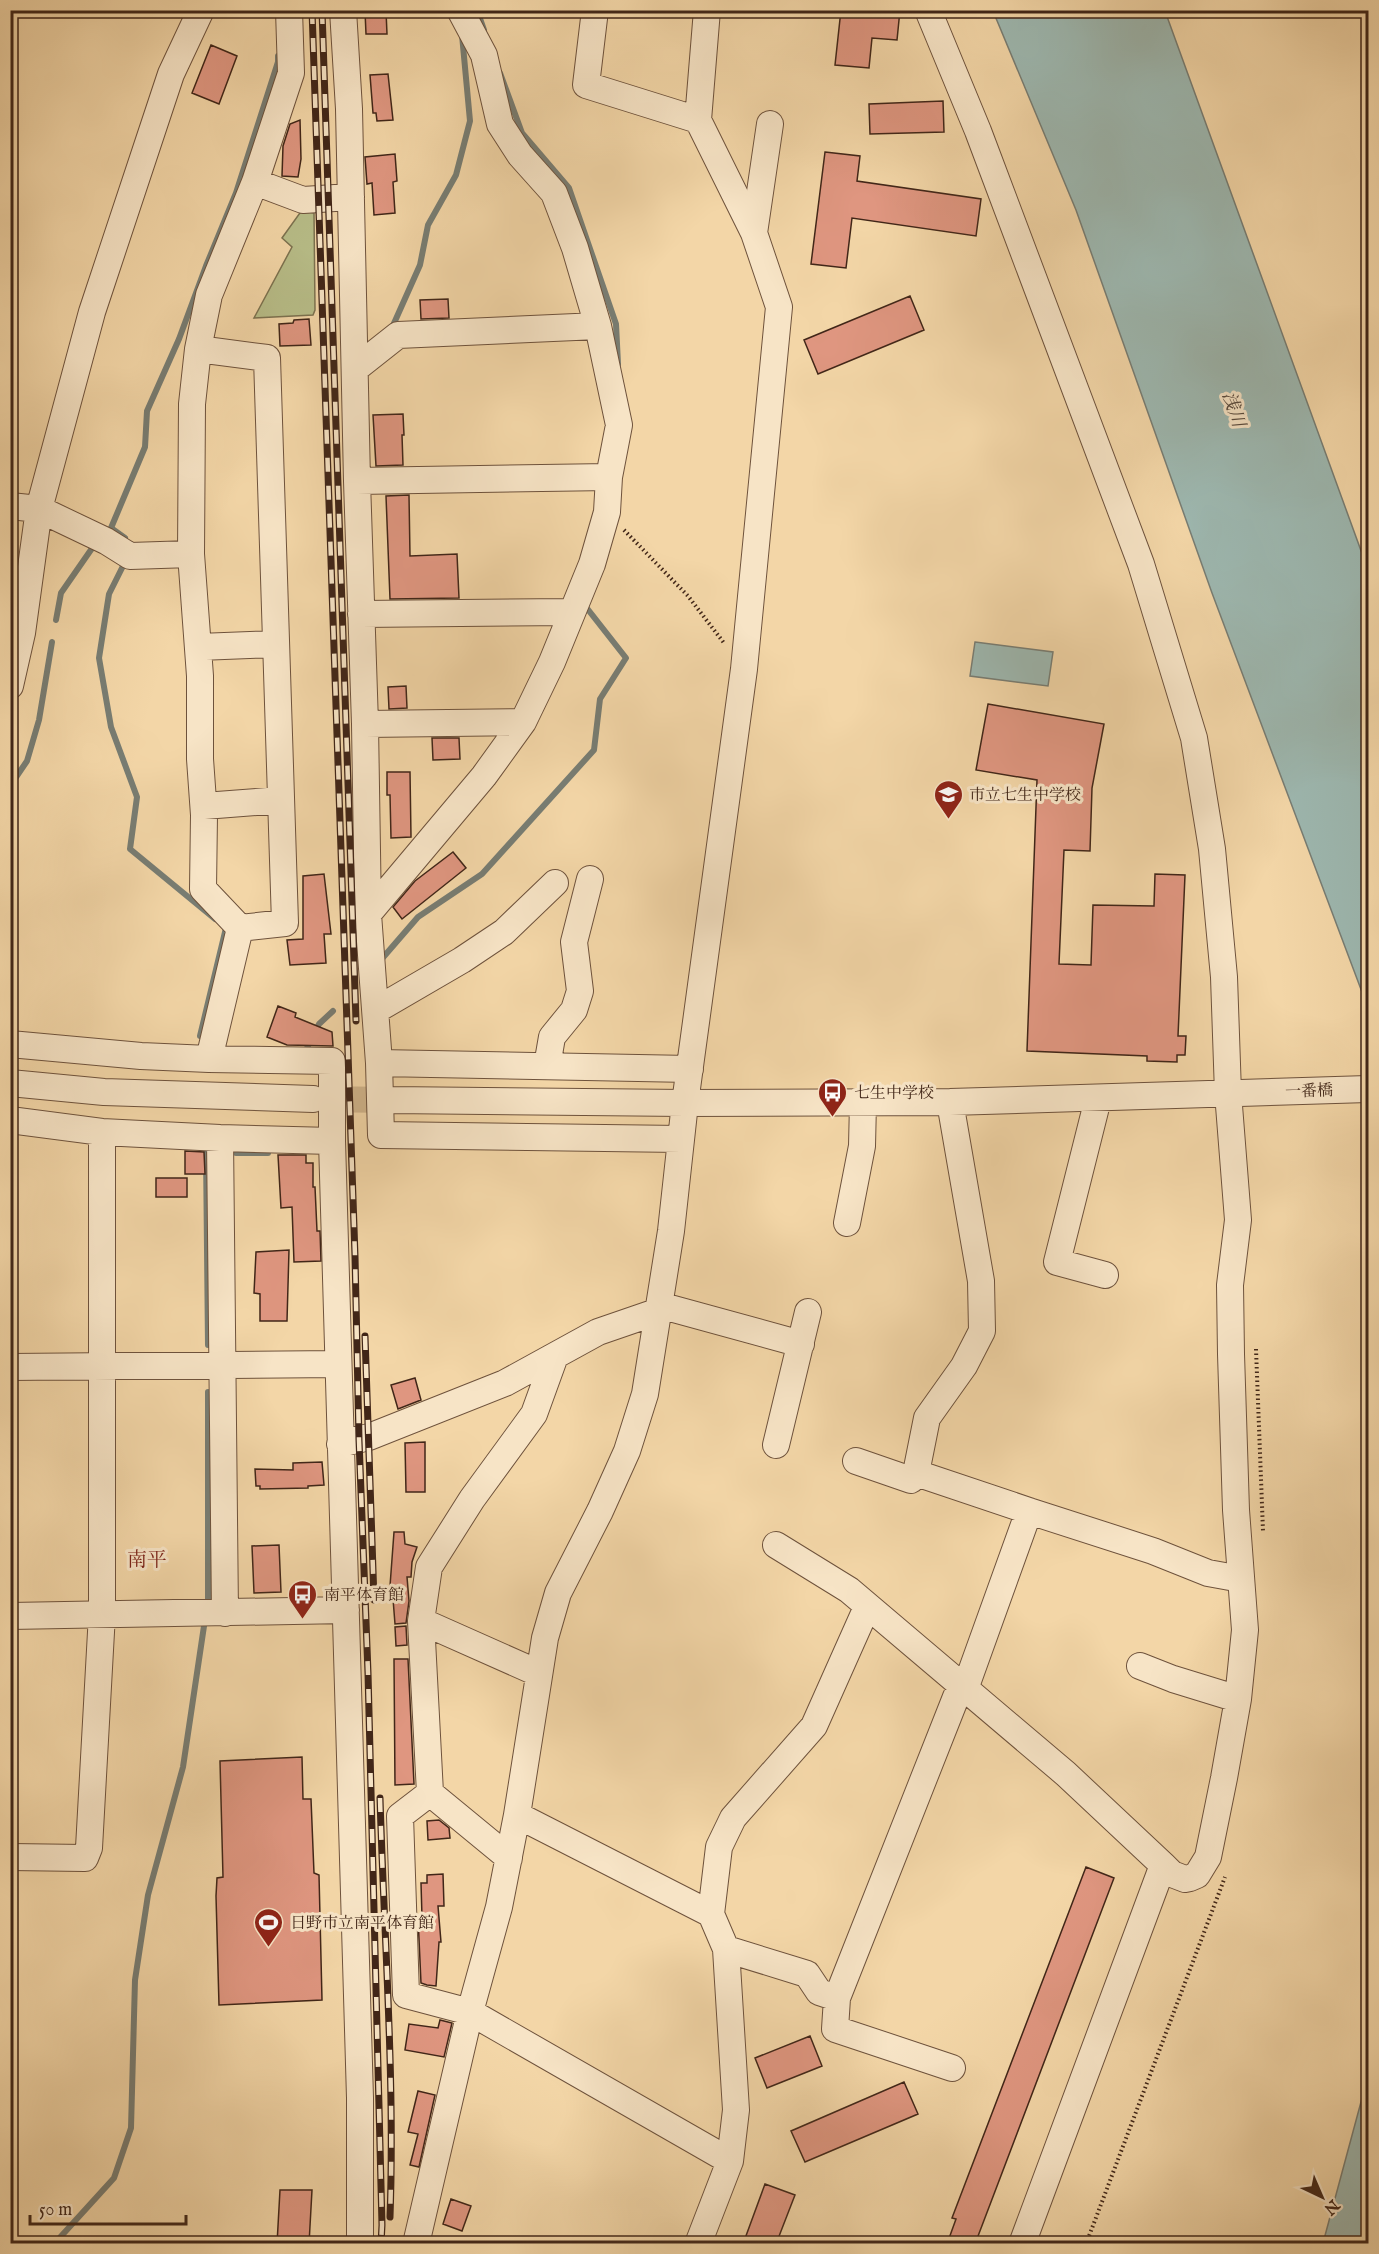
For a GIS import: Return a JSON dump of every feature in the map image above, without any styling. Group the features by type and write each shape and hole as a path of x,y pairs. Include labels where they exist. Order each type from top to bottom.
{"street":[{"path":"10,686 22,633 39,509 92,312 171,74 201,10"},
{"path":"240,928 203,888 204,806 200,759 198,647 191,554 192,404 198,349 209,296 255,182 291,73 289,10"},
{"path":"343,10 351,197 368,914 380,1063 381,1136 681,1139"},
{"path":"368,914 484,776 523,722 552,662 592,564 606,512 609,477 619,425 598,326 575,248 554,193 520,155 500,124 484,55 460,10"},
{"path":"595,10 586,85 698,120"},
{"path":"416,2244 470,2012 499,1907 517,1815 538,1673 558,1593 627,1451 645,1394 671,1231 685,1103 744,669 779,317 779,307 754,233 698,120 707,10"},
{"path":"776,1545 849,1590 1066,1774 1172,1874 1185,1879 1197,1875 1208,1857 1222,1788 1238,1699 1245,1630 1234,1465 1230,1308 1232,1265 1238,1220 1238,1093 1212,849 1194,738 1141,564 978,131 928,10"},
{"path":"754,233 770,124"},
{"path":"255,182 303,200 351,197"},
{"path":"355,369 398,334 598,326"},
{"path":"198,349 267,358 285,923 240,928"},
{"path":"357,481 609,477"},
{"path":"10,506 39,509 106,541 130,556 191,554"},
{"path":"360,614 571,612"},
{"path":"198,647 276,644"},
{"path":"365,724 523,722"},
{"path":"204,806 281,800"},
{"path":"547,1066 552,1037 574,1010 580,991 574,942 590,879"},
{"path":"376,1010 462,960 504,932 555,883"},
{"path":"209,1059 240,928"},
{"path":"10,1044 141,1056 332,1061 340,1444 360,2098 360,2244"},
{"path":"380,1063 690,1069"},
{"path":"10,1083 104,1092 313,1099"},
{"name":"一番橋","path":"390,1100 685,1103 950,1102 1368,1089"},
{"path":"1098,1099 1057,1262 1105,1275"},
{"path":"847,1223 862,1146 863,1102"},
{"path":"856,1461 911,1480 916,1473 927,1418 964,1366 982,1331 981,1281 950,1102"},
{"path":"10,1120 102,1132 332,1141"},
{"path":"10,1857 85,1858 89,1848 102,1614 100,1366 102,1132"},
{"path":"220,1138 225,1613"},
{"path":"340,1444 369,1437 505,1383 598,1332 659,1308 801,1344"},
{"path":"776,1445 808,1312"},
{"path":"509,1858 430,1793 421,1622 429,1567 472,1499 534,1414 555,1356"},
{"path":"10,1367 338,1364"},
{"path":"916,1473 1153,1551 1208,1573 1241,1579"},
{"path":"952,2068 835,2029 837,1998 956,1697 965,1689 1029,1511"},
{"path":"698,2244 730,2161 736,2110 726,1949 711,1914 720,1847 733,1818 814,1726 867,1607"},
{"path":"10,1616 346,1611"},
{"path":"421,1622 538,1673"},
{"path":"1140,1666 1173,1680 1238,1699"},
{"path":"430,1793 400,1816 406,1995 470,2012 730,2161"},
{"path":"517,1815 711,1914"},
{"path":"1023,2244 1163,1865"},
{"path":"726,1949 807,1974 819,1992 837,1998"}],"path":[{"path":"606,512 688,596 744,669"}],"green space":[{"path":"302,210 314,213 315,310 313,315 254,318 292,247 282,238"}],"water":[{"name":"浅川","path":"993,11 1165,11 1368,570 1368,1008 1212,593 1076,210"},
{"path":"975,642 1053,652 1048,686 970,676"},
{"path":"1368,2076 1368,2243 1323,2243"}],"building":[{"path":"841,10 900,10 897,40 872,38 869,68 835,65"},
{"path":"365,11 386,11 387,34 366,34"},
{"path":"211,45 237,56 219,104 192,93"},
{"path":"388,74 393,120 377,121 376,113 373,113 370,75"},
{"path":"943,101 944,132 870,134 869,104"},
{"path":"300,120 301,159 298,177 282,176 283,146 290,124"},
{"path":"825,152 860,156 857,181 981,199 976,236 852,218 846,268 811,264"},
{"path":"395,154 397,181 393,182 395,213 374,215 372,183 367,184 365,157"},
{"path":"910,296 924,330 818,374 804,340"},
{"path":"448,299 449,318 421,319 420,300"},
{"path":"309,319 311,345 280,346 279,324"},
{"path":"403,414 403,465 376,466 373,415"},
{"path":"409,495 410,556 457,554 459,598 390,599 386,496"},
{"path":"406,686 407,708 389,709 388,687"},
{"path":"988,704 1104,724 1092,788 1090,851 1064,850 1059,964 1091,965 1093,905 1154,906 1155,874 1185,875 1178,1036 1186,1036 1185,1055 1177,1055 1177,1062 1147,1061 1147,1056 1027,1051 1037,780 976,770"},
{"path":"432,738 459,738 460,759 433,760"},
{"path":"387,772 410,772 411,837 391,838"},
{"path":"453,852 466,868 402,919 393,907 415,881"},
{"path":"324,874 331,934 324,934 326,963 290,965 287,940 303,939 303,876"},
{"path":"278,1006 296,1013 295,1017 332,1032 333,1046 287,1045 267,1037"},
{"path":"185,1151 204,1152 205,1174 185,1174"},
{"path":"278,1155 306,1155 306,1163 313,1163 313,1187 315,1187 317,1231 320,1231 321,1261 294,1262 292,1207 281,1208"},
{"path":"156,1178 187,1178 187,1197 156,1197"},
{"path":"289,1250 287,1321 260,1321 260,1294 254,1293 256,1252"},
{"path":"415,1378 421,1400 398,1409 391,1385"},
{"path":"425,1442 425,1492 406,1492 405,1443"},
{"path":"322,1462 324,1485 308,1486 308,1488 260,1489 260,1486 256,1486 255,1469 293,1470 293,1463"},
{"path":"394,1532 404,1532 405,1544 417,1547 412,1562 411,1577 407,1577 409,1601 406,1623 395,1624 392,1586 390,1586"},
{"path":"279,1545 281,1592 254,1593 252,1546"},
{"path":"406,1626 407,1645 396,1646 395,1627"},
{"path":"394,1659 408,1659 414,1784 395,1785"},
{"name":"日野市立南平体育館","path":"302,1757 303,1799 311,1799 314,1873 319,1875 322,2000 219,2005 216,1896 217,1878 223,1877 220,1761"},
{"path":"439,1820 449,1828 450,1838 428,1840 427,1821"},
{"path":"1086,1867 1114,1878 975,2244 947,2244 956,2219 952,2218"},
{"path":"443,1874 444,1906 438,1906 441,1942 439,1942 436,1986 421,1983 418,1917 422,1917 421,1883 427,1883 427,1875"},
{"path":"440,2020 452,2023 444,2057 405,2050 409,2024 438,2028"},
{"path":"810,2036 822,2066 767,2088 755,2058"},
{"path":"904,2082 918,2114 805,2162 791,2131"},
{"path":"418,2091 435,2095 419,2167 410,2165 418,2134 408,2132"},
{"path":"765,2184 795,2195 776,2244 743,2244"},
{"path":"280,2190 312,2190 309,2244 277,2244"},
{"path":"451,2199 471,2206 462,2231 443,2224"}],"waterway":[{"path":"477,10 484,30"},
{"path":"391,330 420,265 428,225 456,175 470,121 462,35"},
{"path":"125,538 111,528 145,447 147,411 179,339 236,193 278,56"},
{"path":"500,73 522,133 569,188 616,324 618,364"},
{"path":"56,620 61,593 95,544"},
{"path":"126,560 109,594 99,658 111,727 137,797 130,849 215,919"},
{"path":"380,961 418,917 482,874 594,750 600,699 626,658 586,607 587,604"},
{"path":"10,786 27,761 39,720 52,642"},
{"path":"200,1036 226,928 223,925"},
{"path":"307,1048 319,1024 333,1011"},
{"path":"206,1153 208,1345"},
{"path":"236,1153 268,1153"},
{"path":"208,1392 208,1603"},
{"path":"54,2244 114,2178 131,2128 135,1980 148,1895 183,1767 204,1626"}],"tunnel":[{"path":"313,1099 390,1100"}],"railway":[{"path":"312,10 368,1673 381,2244"},
{"path":"322,10 356,1021"},
{"path":"365,1336 374,1600"},
{"path":"380,1798 390,2060 390,2217"}],"place":[{"name":"市立七生中学校","path":"948,820"},
{"name":"七生中学校","path":"833,1118"},
{"name":"南平体育館","path":"303,1620"},
{"name":"日野市立南平体育館","path":"269,1948"}],"district":[{"name":"南平","path":"147,1559"}]}
